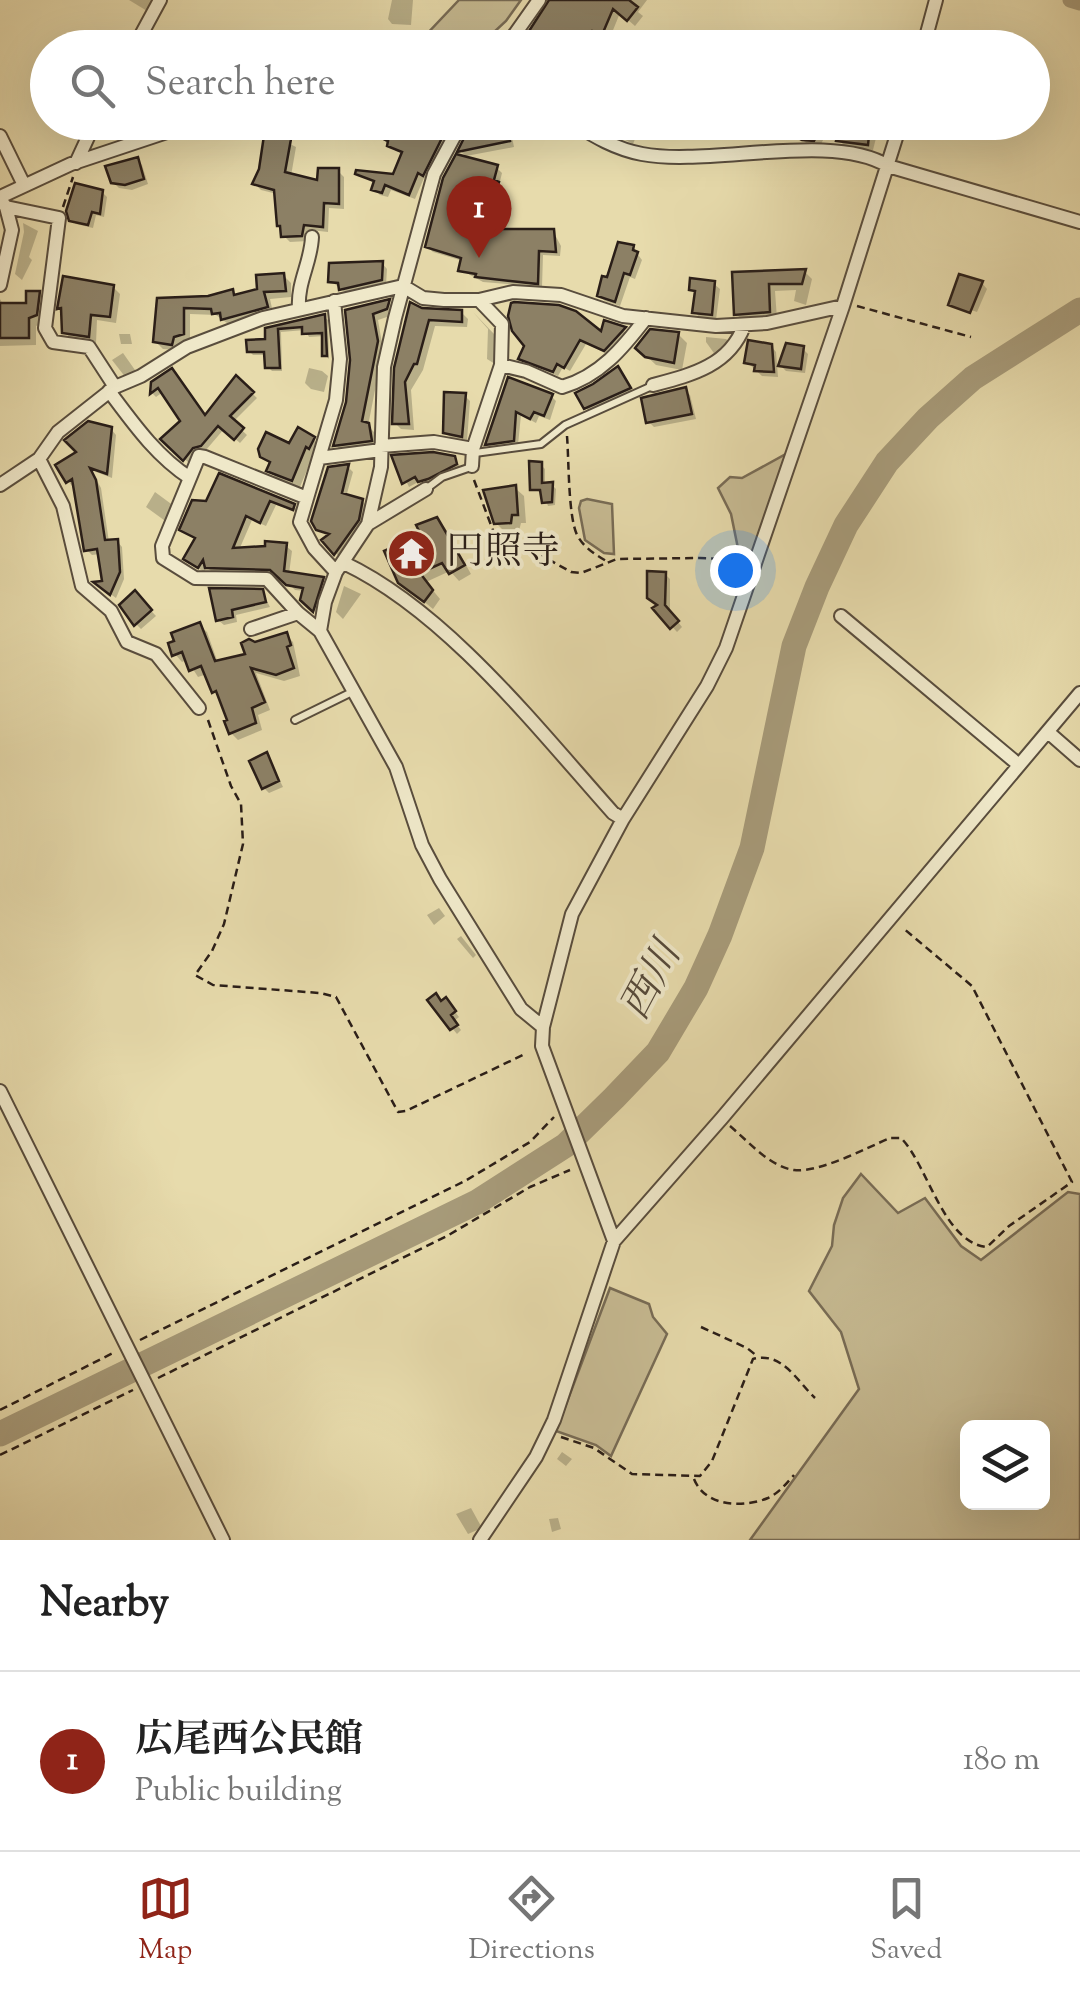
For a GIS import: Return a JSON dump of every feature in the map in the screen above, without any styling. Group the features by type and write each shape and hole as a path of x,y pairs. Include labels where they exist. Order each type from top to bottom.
{"street":[{"path":"144,30 160,0"},
{"path":"518,30 539,0"},
{"path":"927,30 936,0"},
{"path":"0,136 24,185"},
{"path":"74,164 86,140"},
{"path":"2,201 24,185 144,140"},
{"path":"320,632 325,602 340,567 368,524 381,467 384,367 434,174 452,140"},
{"path":"601,140 644,155 872,156 888,166 1080,222"},
{"path":"614,1241 542,1046 543,1027 572,914 726,648 896,140"},
{"path":"2,201 59,218 44,328 53,342 89,347 103,364 112,389 140,433 190,478"},
{"path":"0,285 12,230 2,201"},
{"path":"299,310 301,276 311,256 312,237"},
{"path":"0,485 39,459 58,432 112,389 187,347 263,318 402,286 423,298 479,300 513,292 562,295 605,312 744,326 795,319 843,306"},
{"path":"319,458 434,442 473,456 502,365 502,324 479,300"},
{"path":"334,301 340,360 336,400 300,522 314,548 340,567 367,574 445,630 612,813 624,819"},
{"path":"502,365 562,387 576,383 617,356 646,318"},
{"path":"653,386 710,367 739,341 744,326"},
{"path":"307,498 198,456 162,546 163,558 195,578 267,579 320,632 373,720 396,767 422,845 440,879 521,1008 543,1027"},
{"path":"39,459 62,506 82,586 110,612 127,642 156,654 199,708"},
{"path":"368,524 426,488"},
{"path":"251,629 298,613"},
{"path":"840,616 1018,765"},
{"path":"480,1540 547,1433 569,1380 614,1241 1080,693"},
{"path":"1048,732 1080,760"},
{"path":"0,1091 223,1540"}],"lane":[{"path":"426,488 473,456 541,444 565,424 653,386"},
{"path":"295,720 353,691"}],"path":[{"path":"59,218 74,164"},
{"path":"843,306 971,337"},
{"path":"565,424 578,537 588,550 609,563"},
{"path":"473,456 488,525 494,533 571,572 581,573 617,560 725,559 752,578"},
{"path":"199,708 214,732 231,786 242,804 244,844 224,924 212,951 196,970 198,978 214,985 336,997 398,1112 406,1112 542,1046"},
{"path":"891,918 972,986 1072,1182 1080,1186"},
{"path":"0,1410 465,1181 530,1142 566,1110"},
{"path":"722,1118 758,1151 793,1170 812,1168 890,1138 901,1138 946,1218 978,1246 987,1247 1009,1226 1072,1182"},
{"path":"0,1455 447,1236 584,1159"},
{"path":"701,1327 758,1357 782,1364 814,1398"},
{"path":"547,1433 594,1448 632,1474 694,1477 706,1471 749,1366 758,1357"},
{"path":"694,1477 696,1485 715,1501 750,1503 770,1497 794,1476"}],"shaded area":[{"path":"459,0 521,0 496,30 431,30"},
{"path":"786,454 748,566 741,563 731,514 718,488 730,477 742,478"},
{"path":"581,501 612,504 614,554 604,553 585,540 579,508"},
{"path":"861,1174 898,1213 925,1198 961,1246 981,1260 1068,1192 1080,1194 1080,1540 750,1540 859,1389 841,1332 809,1291 832,1246 843,1198"},
{"path":"610,1288 649,1304 653,1317 667,1334 611,1456 596,1445 556,1431"}],"building":[{"path":"549,0 629,0 638,7 627,21 613,9 604,30 530,30"},
{"path":"263,140 291,140 285,172 317,180 318,168 339,168 339,204 324,203 323,227 304,225 302,236 281,237 274,190 252,184 259,169"},
{"path":"441,140 423,176 418,173 409,195 385,185 382,193 371,190 374,181 355,174 356,170 393,174 402,152 387,146 388,141"},
{"path":"463,140 510,140 510,141 457,152"},
{"path":"836,140 868,140 868,145"},
{"path":"456,154 498,165 495,193 478,187 467,218 497,229 554,229 556,252 539,251 538,284 475,277 476,274 458,271 461,258 425,247 443,178"},
{"path":"138,157 144,179 125,185 111,183 105,166"},
{"path":"75,183 103,190 100,214 92,212 88,225 69,221 66,211"},
{"path":"618,242 634,245 633,250 638,252 630,275 624,273 615,302 597,296"},
{"path":"383,261 382,280 339,290 338,283 328,282 329,263"},
{"path":"806,269 802,284 769,284 770,312 734,315 732,272"},
{"path":"284,273 286,291 264,292 268,307 221,320 220,313 212,314 211,309 184,308 184,334 174,337 172,345 153,342 157,298 208,296 233,289 234,295 257,289 256,275"},
{"path":"959,274 983,281 970,313 948,305"},
{"path":"63,276 114,285 110,317 91,315 89,337 62,333 61,308 57,309"},
{"path":"690,278 715,281 712,315 692,313 695,291 689,290"},
{"path":"26,291 40,291 37,315 29,318 29,338 0,338 0,303 26,303"},
{"path":"390,299 387,309 373,314 378,341 362,421 369,423 372,441 333,446 346,402 350,360 345,310"},
{"path":"410,302 422,308 462,310 462,322 429,320 417,364 405,382 409,424 392,424 394,368"},
{"path":"514,302 559,305 576,311 601,331 604,320 626,327 604,351 580,340 564,368 557,364 553,372 518,359 524,346 512,331 508,316"},
{"path":"325,314 327,356 322,356 322,333 302,334 302,327 278,329 280,368 265,368 264,352 247,352 246,340 265,339 265,328"},
{"path":"650,329 679,332 674,363 645,357 635,348"},
{"path":"748,340 772,344 774,372 754,371 755,365 744,363"},
{"path":"786,343 804,346 801,369 778,366"},
{"path":"618,366 631,388 584,409 575,393"},
{"path":"172,368 205,415 236,375 254,392 230,416 244,428 234,440 218,426 183,461 160,439 180,421 158,388 150,394 151,382"},
{"path":"508,377 553,394 544,416 534,412 530,419 516,412 514,441 485,445"},
{"path":"686,387 692,414 646,423 641,398"},
{"path":"444,392 466,393 462,437 443,433"},
{"path":"88,421 112,427 107,474 90,468 96,480 105,540 118,539 120,572 110,595 93,582 102,581 97,549 84,551 72,479 66,483 55,465 76,452 64,440"},
{"path":"298,427 315,437 309,449 306,447 292,481 266,471 270,462 260,457 258,449 266,432 289,443"},
{"path":"433,452 455,456 457,464 428,479 418,482 415,477 402,484 391,455"},
{"path":"529,461 542,462 542,483 553,482 552,502 542,503 540,490 530,490"},
{"path":"349,464 342,493 363,499 359,520 334,555 321,540 329,534 316,530 311,521 328,467"},
{"path":"219,473 295,504 293,510 270,501 260,523 246,516 233,548 265,546 265,541 287,543 284,571 324,577 313,612 300,600 303,588 286,585 270,570 205,568 203,560 198,568 183,559 195,538 179,530 192,500 206,501"},
{"path":"516,485 518,515 512,515 511,523 494,524 483,490"},
{"path":"437,517 465,565 449,574 442,563 420,573 433,590 424,602 398,583 384,551 421,535 416,525"},
{"path":"647,571 666,572 665,605 679,621 670,629 652,608 657,605 647,598"},
{"path":"209,588 263,589 266,602 232,610 233,617 216,621"},
{"path":"135,590 152,610 134,626 119,605"},
{"path":"200,622 215,661 245,654 241,643 249,639 255,642 287,632 291,645 287,647 294,668 276,675 251,668 265,702 252,708 256,723 229,734 216,691 212,693 201,666 189,671 182,652 172,656 168,643 174,641 171,633"},
{"path":"267,752 279,781 262,789 249,761"},
{"path":"436,993 441,1001 446,997 456,1011 451,1015 458,1025 450,1030 427,1000"}],"waterway":[{"path":"1070,0 1080,3"},
{"name":"西川","path":"0,1434 477,1202 566,1145 614,1098 658,1052 696,988 720,935 752,848 794,646 846,525 887,462 928,418 973,378 1080,310"}],"place":[{"name":"広尾西公民館","path":"479,258"},
{"name":"円照寺","path":"411,554"}]}
